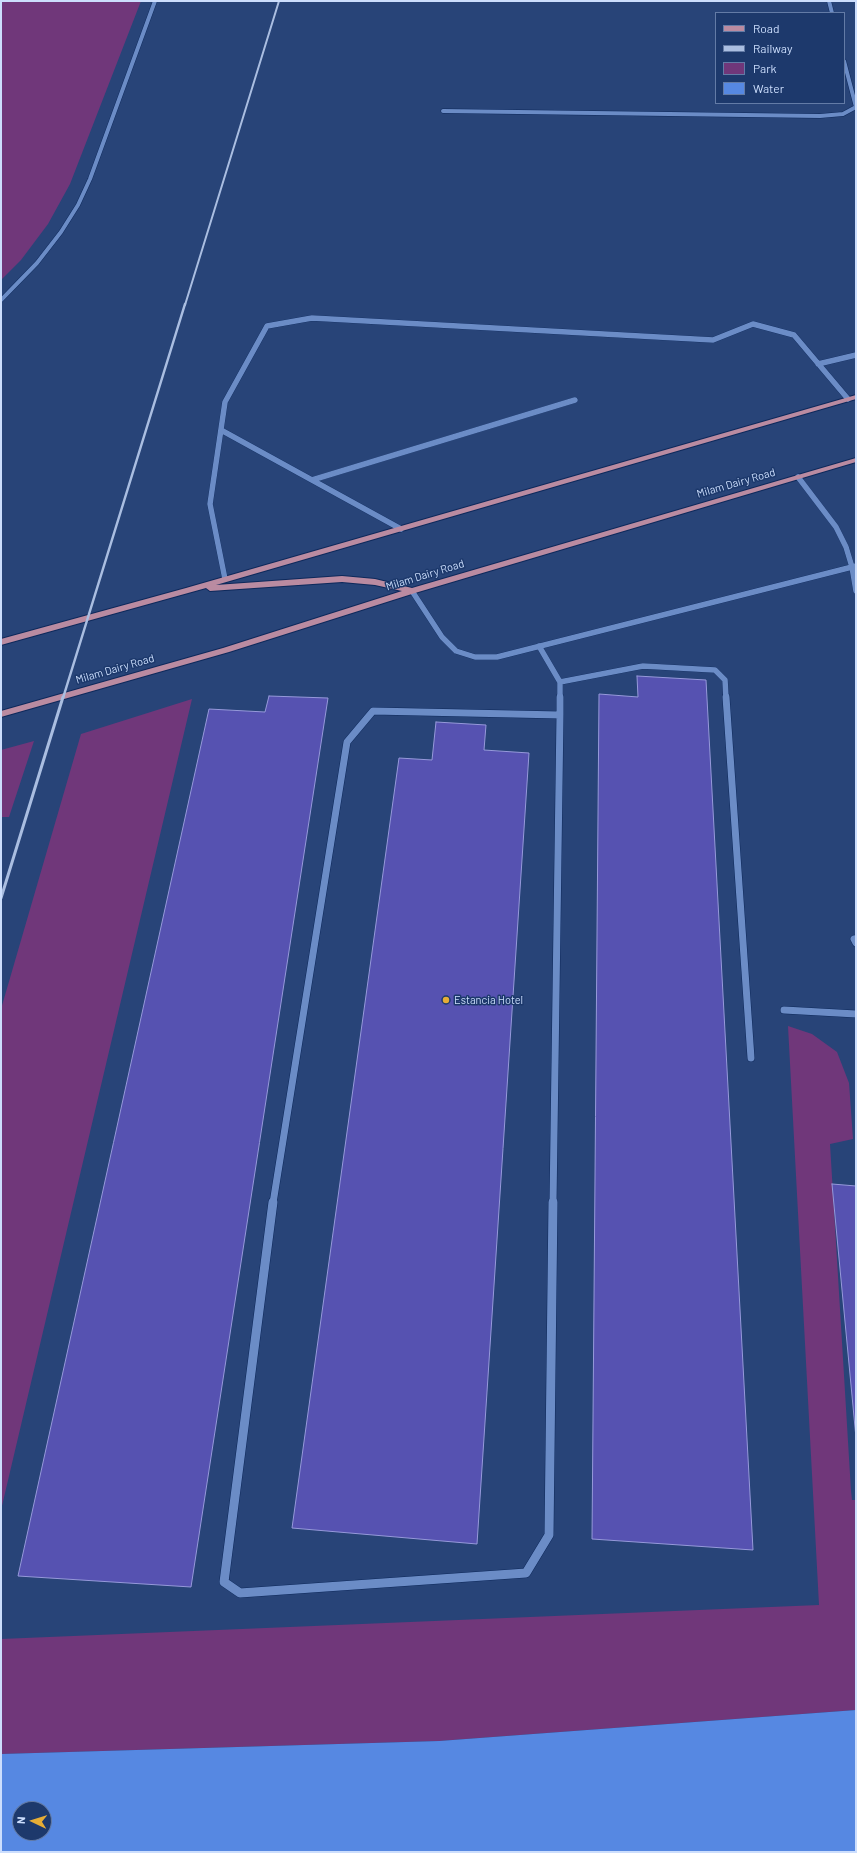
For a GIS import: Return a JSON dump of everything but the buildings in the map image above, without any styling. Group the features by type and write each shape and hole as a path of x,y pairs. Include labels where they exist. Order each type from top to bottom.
{"main road":[{"path":"1,642 224,580 852,398"},
{"name":"Milam Dairy Road","path":"1,714 226,650 412,592 856,460"},
{"path":"189,590 342,579 375,582 412,592"}],"lane":[{"path":"1,300 38,263 62,232 78,205 90,179 155,1"},
{"path":"829,1 832,12"},
{"path":"443,111 820,116 843,114 856,107 845,65"},
{"path":"224,580 210,504 225,402 267,326 312,318 714,340 752,324 794,335 818,364 852,398"},
{"path":"818,364 856,355"},
{"path":"312,480 575,400"},
{"path":"221,430 401,529"},
{"path":"798,478 836,527 854,567 856,590"},
{"path":"412,592 442,637 456,651 476,657 496,657 854,567"},
{"path":"539,646 560,682 560,715 549,1535 526,1573 240,1593 224,1582 273,1205 346,742 373,711 560,715"},
{"path":"560,682 643,666 715,670 725,680 751,1058"},
{"path":"784,1010 856,1014"}],"green space":[{"path":"1,1 141,1 70,184 48,224 21,260 1,280"},
{"path":"192,699 1,1510 1,1009 81,734"},
{"path":"34,741 9,817 1,817 1,750"},
{"path":"788,1026 812,1034 837,1052 849,1083 853,1139 830,1144 851,1491 852,1500 856,1500 856,1710 439,1741 1,1754 1,1639 819,1605"}],"water":[{"path":"856,1710 856,1852 1,1852 1,1754 439,1741"}],"railway":[{"path":"185,305 279,1"},
{"path":"63,698 185,304"},
{"path":"1,898 63,697"}],"place":[{"name":"Estancia Hotel","path":"446,1000"}]}
